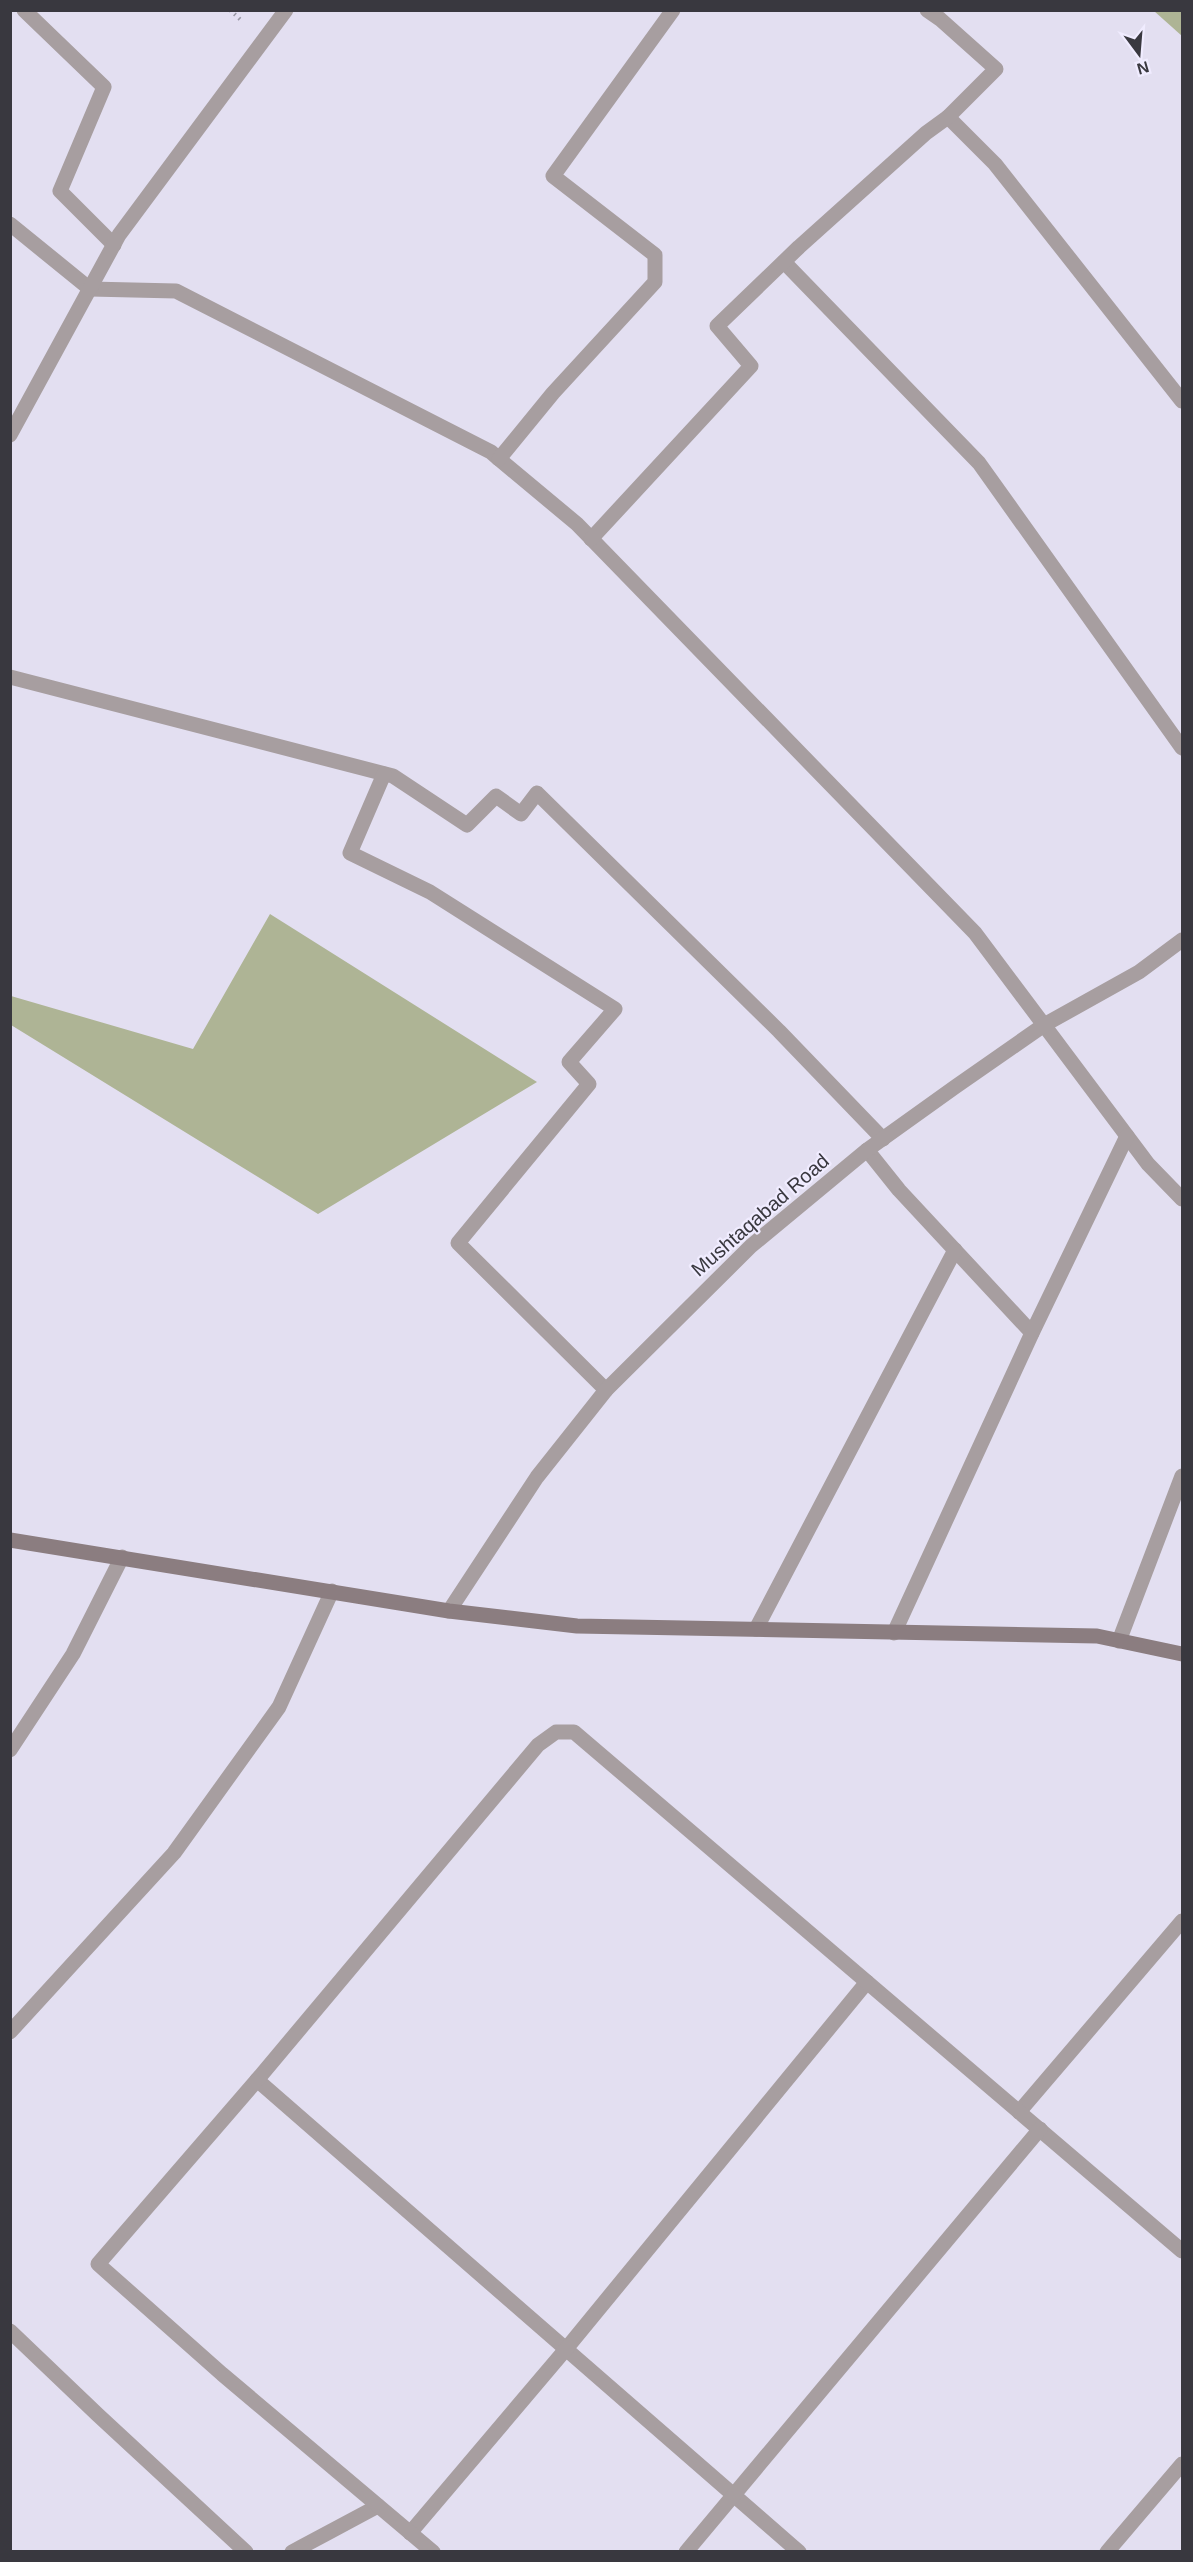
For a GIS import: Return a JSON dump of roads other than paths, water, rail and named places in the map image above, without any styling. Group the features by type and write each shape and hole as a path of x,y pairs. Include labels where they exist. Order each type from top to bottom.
{"street":[{"path":"24,10 104,87 60,191 114,245"},
{"path":"10,435 114,245 286,10"},
{"path":"499,459 553,393 655,282 655,255 553,176 673,10"},
{"path":"591,539 751,366 717,326 926,132 948,117 996,69 927,10"},
{"path":"948,117 994,164 1182,401"},
{"path":"10,224 90,289 176,291 491,452 577,524 975,933 1148,1164 1182,1199"},
{"path":"784,262 979,464 1182,748"},
{"path":"10,677 393,776 467,825 496,796 521,814 537,793 779,1031 883,1139"},
{"path":"384,774 350,853 430,892 615,1009 569,1062 589,1084 458,1243 606,1390"},
{"name":"Mushtaqabad Road","path":"448,1611 537,1477 606,1390 751,1246 867,1150 1044,1025 1139,972 1182,940"},
{"path":"894,1633 1032,1333 1128,1136"},
{"path":"867,1150 899,1190 1032,1333"},
{"path":"756,1629 955,1250"},
{"path":"1119,1641 1182,1476"},
{"path":"10,1540 448,1611 577,1626 1097,1636 1182,1654"},
{"path":"10,1750 73,1654 122,1557"},
{"path":"10,2032 181,1843 279,1707 332,1591"},
{"path":"433,2552 222,2374 98,2264 257,2080 538,1745 556,1732 574,1732 1182,2251"},
{"path":"1019,2112 1182,1921"},
{"path":"410,2533 566,2349 867,1982"},
{"path":"257,2080 799,2552"},
{"path":"686,2552 1040,2129"},
{"path":"10,2331 246,2552"},
{"path":"1107,2552 1182,2464"},
{"path":"292,2552 378,2506"}]}
